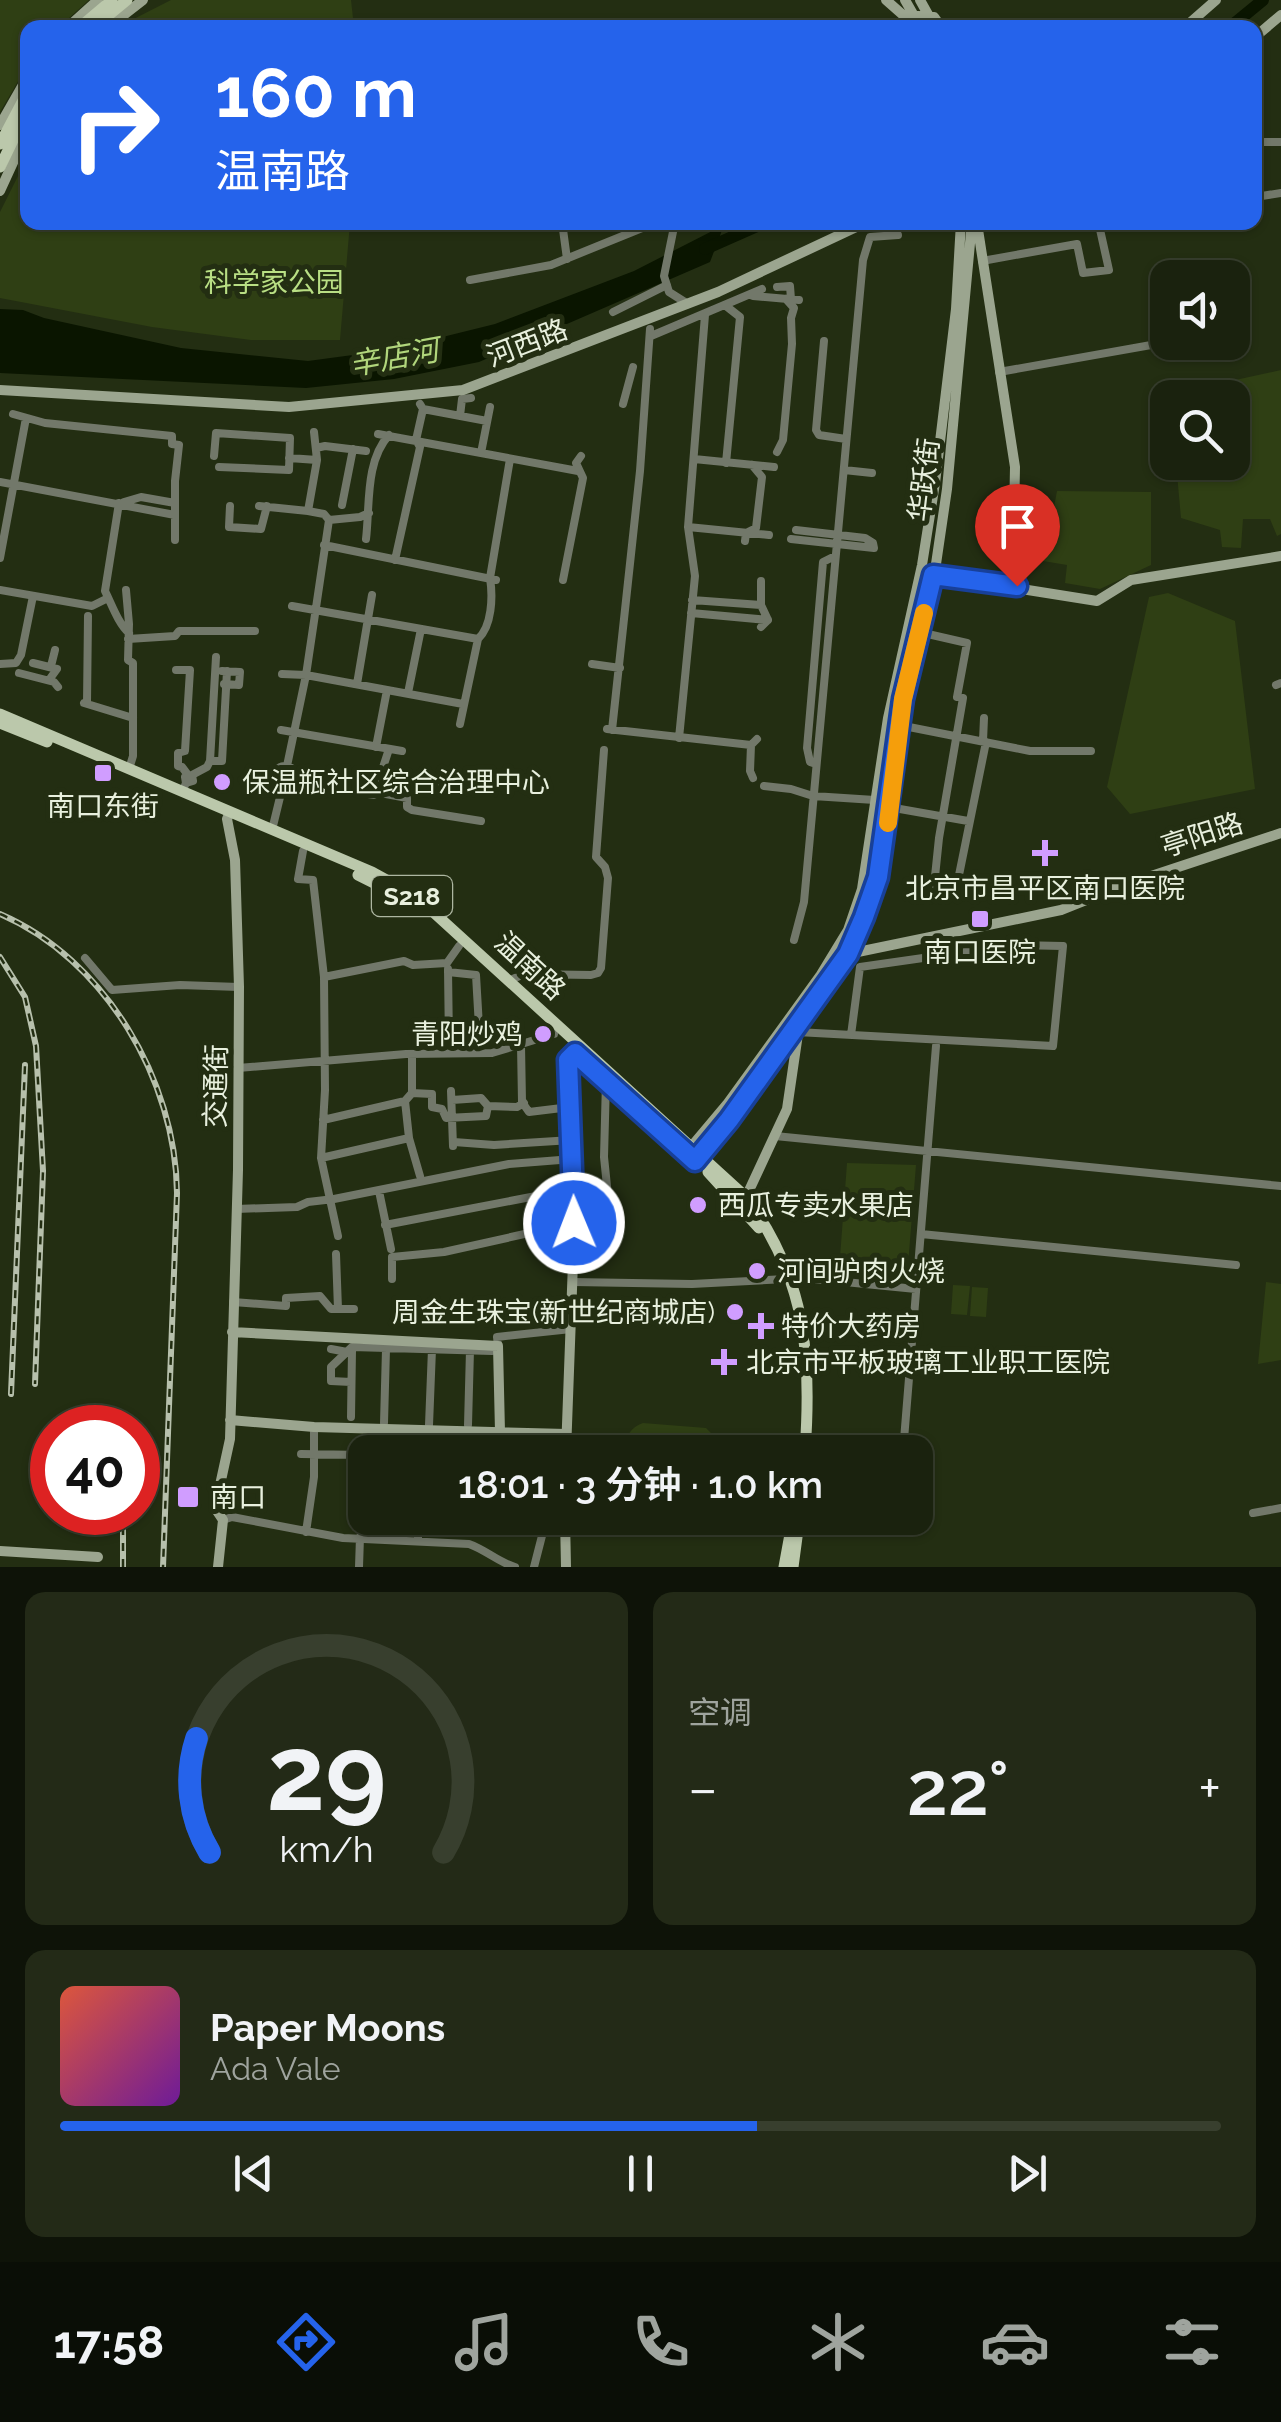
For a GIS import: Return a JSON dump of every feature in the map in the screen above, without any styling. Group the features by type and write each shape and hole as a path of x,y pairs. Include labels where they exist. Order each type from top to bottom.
{"main road":[{"path":"88,20 112,0"},
{"path":"103,20 128,0"},
{"path":"0,144 20,106"},
{"path":"0,168 20,126"},
{"name":"温南路","path":"0,714 129,769 187,781 228,816 372,872 432,910 743,1200 787,1280 798,1331 801,1435"},
{"name":"温南路","path":"0,723 228,816 399,896 693,1154"},
{"path":"784,1567 792,1535"},
{"path":"793,1567 795,1535"}],"street":[{"path":"76,20 98,0"},
{"path":"118,20 144,0"},
{"path":"886,0 903,15 925,20"},
{"path":"905,0 916,20"},
{"path":"1193,20 1216,0"},
{"path":"1262,32 1281,15"},
{"path":"0,125 20,90"},
{"path":"0,192 20,148"},
{"path":"563,230 566,259"},
{"path":"470,280 552,265 637,230"},
{"path":"674,230 666,260 667,285 669,292 688,304"},
{"name":"河西路","path":"0,390 289,407 463,390 688,304 850,230"},
{"name":"华跃街","path":"693,1154 820,976 848,930 862,889 891,703 922,565 935,484 961,230"},
{"name":"华跃街","path":"693,1154 729,1120 848,954 878,877 903,699 933,575 947,488 973,230"},
{"path":"976,230 1016,483 1012,567 1000,584"},
{"path":"982,261 1077,244 1083,274 1109,270 1100,230"},
{"path":"794,940 804,902 864,251 870,237 894,232"},
{"path":"613,312 667,285"},
{"path":"776,287 790,286 794,308 782,440 777,452"},
{"path":"752,778 754,742 610,730 620,668 651,332 705,315 762,290"},
{"path":"748,296 792,299"},
{"path":"726,306 740,317 726,463"},
{"path":"679,738 695,576 688,527 705,315"},
{"path":"824,340 816,430 819,436 846,440"},
{"path":"1000,372 1150,345"},
{"path":"623,404 632,367"},
{"path":"460,416 462,399 471,398"},
{"path":"395,560 420,447 416,440 422,407 487,422"},
{"path":"481,453 490,407"},
{"path":"13,414 172,436 172,444 179,445 176,540"},
{"path":"0,558 26,418"},
{"path":"308,511 317,460 314,432"},
{"path":"214,456 216,433 290,438 289,470 219,466"},
{"path":"378,434 578,471"},
{"path":"366,540 378,447 389,436"},
{"path":"316,448 366,451"},
{"path":"342,505 353,449"},
{"path":"563,580 583,478 576,463 580,456"},
{"path":"289,458 317,460"},
{"path":"460,724 478,639 486,632 510,458"},
{"path":"694,460 774,468"},
{"path":"746,537 756,528 762,477 752,465"},
{"path":"844,470 872,472"},
{"path":"0,482 175,514"},
{"path":"119,503 141,497 175,503"},
{"path":"119,503 105,584 128,636"},
{"path":"230,506 229,527 261,529 263,506 324,514 329,520"},
{"path":"329,520 360,517 369,512"},
{"path":"286,766 306,675 329,520"},
{"path":"688,527 746,537 769,535"},
{"path":"793,535 837,539"},
{"path":"324,545 493,579"},
{"path":"933,575 1097,601 1131,580 1281,556"},
{"path":"14,593 17,581"},
{"path":"691,613 764,623 762,581"},
{"path":"50,600 52,589"},
{"path":"0,590 92,606 108,598"},
{"path":"126,590 128,660 134,663 133,756 129,769"},
{"path":"357,684 372,595"},
{"path":"16,663 21,655 32,596"},
{"path":"692,600 762,605"},
{"path":"292,606 478,639"},
{"path":"86,621 86,703 133,718"},
{"path":"408,694 421,629"},
{"path":"128,636 255,631"},
{"path":"919,632 966,643 957,737 932,883 952,889 958,880 984,742 984,718"},
{"path":"50,666 54,650"},
{"path":"209,764 216,658"},
{"path":"0,664 16,663"},
{"path":"16,663 21,669 19,675 49,680 58,687"},
{"path":"32,663 57,669 49,680"},
{"path":"592,664 620,668"},
{"path":"176,670 190,670 185,750 178,753 178,766 182,766 187,781 209,764 222,761 227,671 216,670"},
{"path":"282,674 462,704"},
{"path":"215,684 226,684"},
{"path":"376,746 387,690"},
{"path":"910,727 1030,752 1091,751"},
{"path":"282,730 402,751"},
{"path":"356,792 374,795 389,749"},
{"path":"508,981 524,974 591,975 601,968 608,878 606,867 596,857 604,750"},
{"path":"209,764 218,769"},
{"path":"286,766 295,773 296,780 290,788 282,789 273,778 279,768 286,766"},
{"path":"381,772 445,784"},
{"path":"394,774 386,794 407,798 410,814 481,822"},
{"path":"764,786 813,796 890,801 900,809 968,821"},
{"path":"272,830 282,789"},
{"name":"交通街","path":"218,1567 223,1520 215,1508 230,1439 240,986 235,860 228,816"},
{"name":"亭阳路","path":"848,954 1061,910 1281,833"},
{"path":"303,851 298,879 312,880 324,977 321,1158 338,1236"},
{"path":"797,1032 851,1035 1052,1046 1063,946 1014,945 860,968 851,1035"},
{"path":"448,1044 447,968 459,946"},
{"path":"84,958 112,990 240,986"},
{"path":"324,977 404,961 476,975 482,988 480,1044"},
{"path":"743,1200 787,1108 802,1018"},
{"path":"238,1068 412,1054 492,1053 554,1034"},
{"path":"520,1045 524,1104 529,1112 570,1106"},
{"path":"904,1435 936,1046"},
{"path":"230,1420 314,1427 566,1434 574,1223 568,1060 578,1050"},
{"path":"412,1054 409,1138 420,1176"},
{"path":"606,1081 604,1156 611,1226"},
{"path":"323,1120 432,1094 432,1107 442,1109 446,1118 486,1116 488,1106"},
{"path":"524,1104 488,1106 481,1098 452,1095 454,1144 572,1140"},
{"path":"775,1136 1281,1186"},
{"path":"321,1158 409,1138"},
{"path":"236,1209 297,1208 308,1202 509,1164 573,1159"},
{"path":"379,1191 390,1249"},
{"path":"385,1225 536,1196"},
{"path":"392,1279 392,1257 444,1252 574,1223"},
{"path":"921,1234 1236,1265"},
{"path":"336,1254 338,1309"},
{"path":"572,1282 692,1284 787,1280 916,1289"},
{"path":"233,1302 286,1306 286,1298 320,1296 331,1310 354,1309"},
{"path":"500,1432 497,1337 571,1328"},
{"path":"232,1332 432,1349 495,1348"},
{"path":"384,1422 387,1345"},
{"path":"351,1382 331,1380 332,1367 352,1347 495,1348"},
{"path":"331,1348 350,1351"},
{"path":"429,1425 432,1349"},
{"path":"468,1425 470,1350"},
{"path":"350,1351 350,1417"},
{"path":"306,1532 314,1477 314,1427"},
{"path":"301,1454 348,1455"},
{"path":"1252,1513 1281,1508"},
{"path":"223,1520 232,1517 342,1538 470,1544 515,1567"},
{"path":"418,1535 418,1540"},
{"path":"534,1567 542,1535"},
{"path":"565,1535 566,1567"},
{"path":"359,1567 360,1538"},
{"path":"0,1551 83,1561 98,1557"}],"green space":[{"path":"0,0 89,0 67,20 20,20 20,78 0,112"},
{"path":"171,0 351,0 353,20 132,20"},
{"name":"科学家公园","path":"20,172 20,230 349,230 340,340 251,340 152,327 0,298 0,212"},
{"path":"1281,370 1281,534 1277,536 1270,519 1243,519 1241,548 1222,547 1220,530 1181,518 1178,480 1250,480 1250,380 1235,380"},
{"path":"1057,491 1151,492 1151,565 1100,589 1065,583 1067,565 1025,558 1029,504 1054,507"},
{"path":"1168,593 1235,621 1255,789 1130,814 1107,787 1149,597"},
{"path":"847,1163 916,1165 907,1278 839,1271"},
{"path":"1266,1282 1281,1284 1281,1360 1258,1364"},
{"path":"953,1285 970,1286 967,1315 951,1314"},
{"path":"972,1287 988,1288 986,1317 970,1316"},
{"path":"643,1423 706,1428 713,1435 629,1435"}],"water":[{"path":"714,230 722,230 710,262 479,362 394,379 306,388 0,373 0,309 23,310 181,348 308,361 390,350 495,324 634,271"}],"waterway":[{"name":"辛店河","path":"1239,20 1263,0"},
{"name":"辛店河","path":"705,249 748,230"}],"railway":[{"path":"0,914 38,934 102,992 128,1028 164,1108 177,1193 163,1567"},
{"path":"0,957 25,997 36,1046 43,1171 35,1384"},
{"path":"11,1394 25,1065"},
{"path":"123,1535 123,1567"}],"slow traffic":[{"path":"888,823 903,699 924,613"}],"place":[{"name":"南口东街","path":"103,773"},
{"name":"保温瓶社区综合治理中心","path":"222,782"},
{"name":"北京市昌平区南口医院","path":"1045,853"},
{"name":"南口医院","path":"980,919"},
{"name":"青阳炒鸡","path":"543,1034"},
{"name":"西瓜专卖水果店","path":"698,1205"},
{"name":"河间驴肉火烧","path":"757,1271"},
{"name":"周金生珠宝(新世纪商城店)","path":"735,1312"},
{"name":"特价大药房","path":"761,1326"},
{"name":"北京市平板玻璃工业职工医院","path":"724,1362"},
{"name":"南口","path":"188,1497"}],"route":[{"path":"574,1223 568,1060 575,1053 695,1161 848,954 864,917 878,877 903,699 933,575 1017,586"}]}
